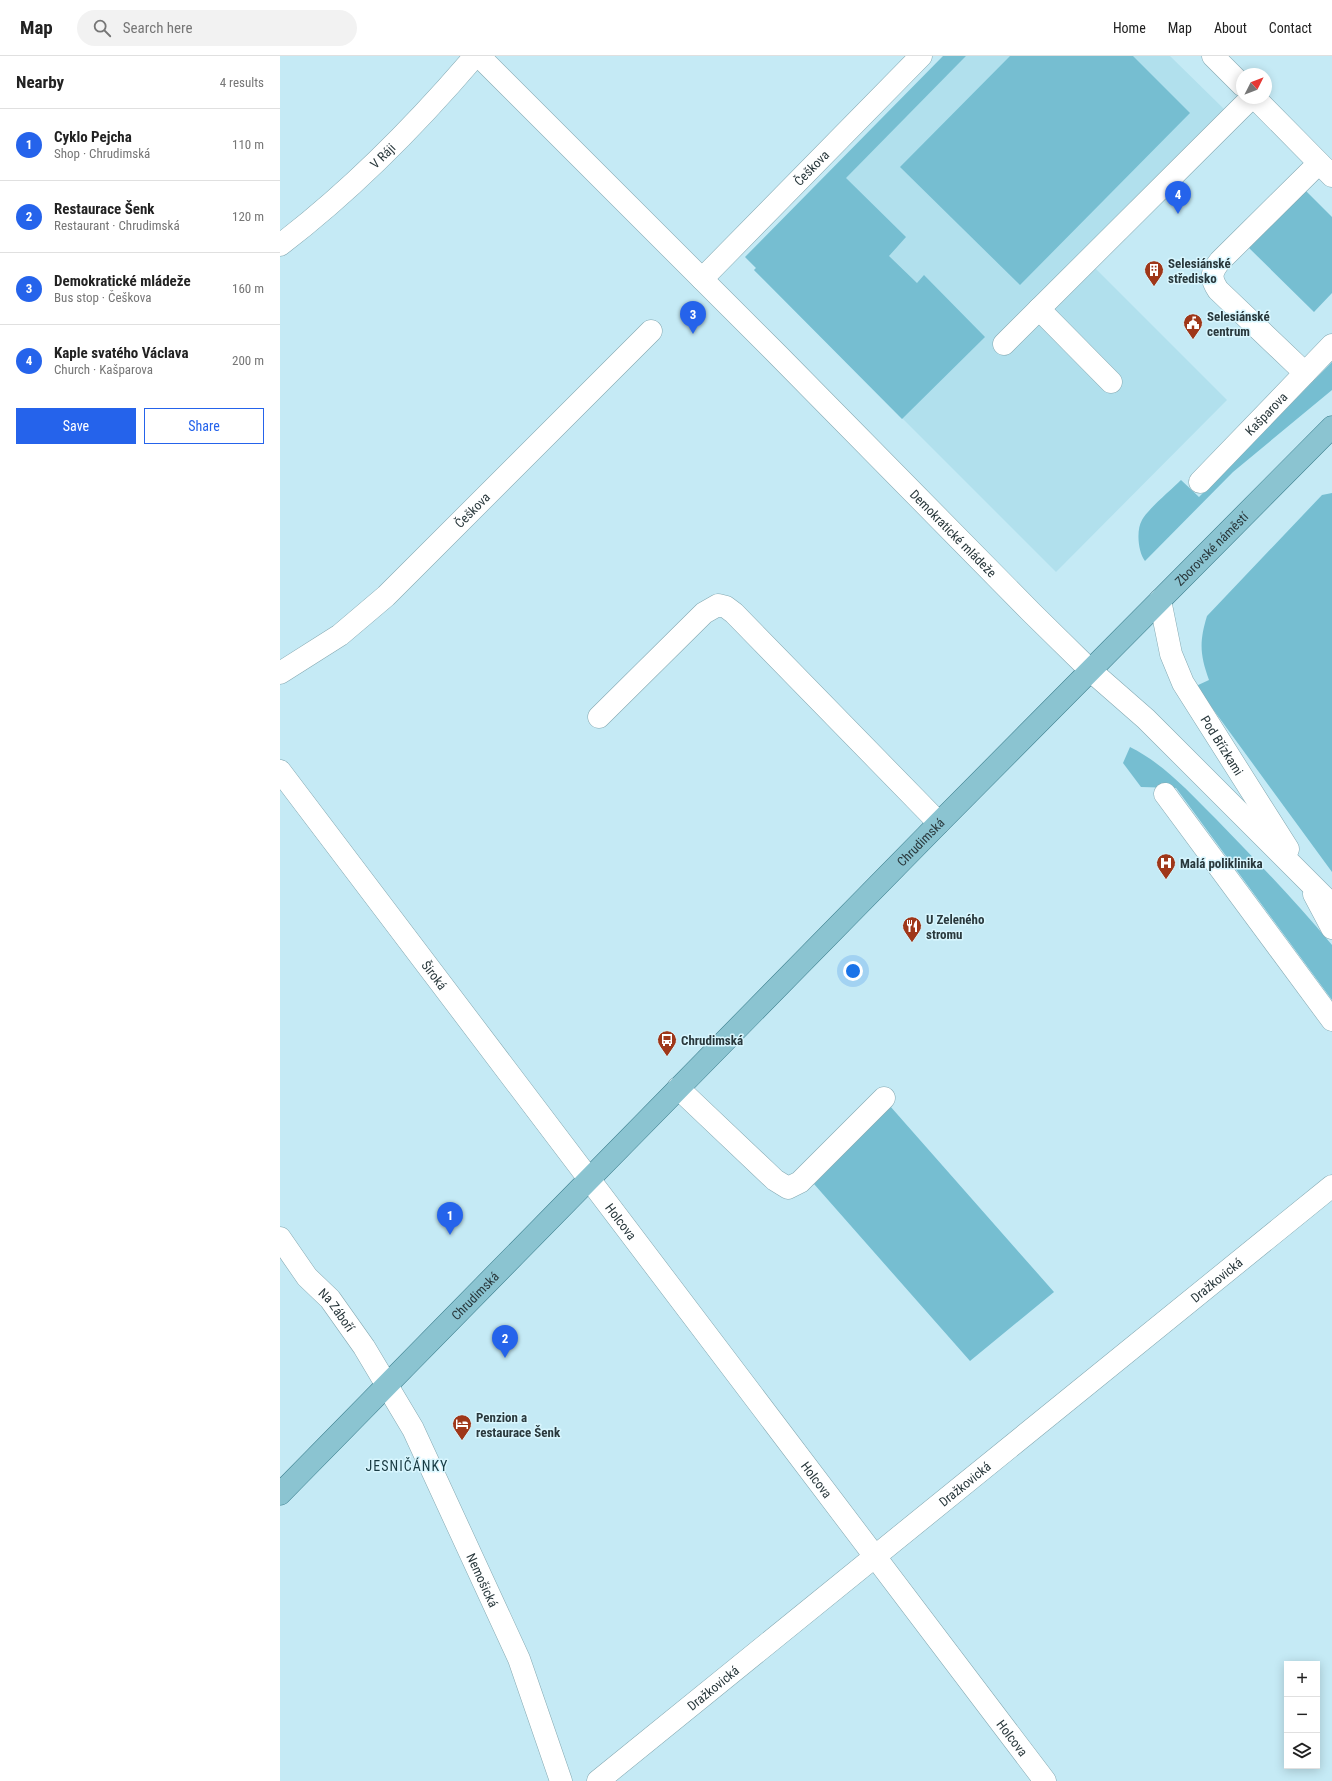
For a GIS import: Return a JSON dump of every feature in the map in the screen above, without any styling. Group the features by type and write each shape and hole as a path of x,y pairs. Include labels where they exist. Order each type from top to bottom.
{"main road":[{"name":"Zborovské náměstí","path":"1090,670 1332,427"},
{"name":"Chrudimská","path":"280,1494 1090,670"}],"street":[{"name":"V Ráji","path":"280,245 345,192 448,87 475,56"},
{"name":"Demokratické mládeže","path":"479,56 1090,670"},
{"name":"Češkova","path":"702,279 921,56"},
{"path":"1213,56 1236,79"},
{"path":"1004,344 1244,104"},
{"path":"1261,104 1326,169 1220,262 1211,276 1213,283 1218,290 1305,373"},
{"path":"1039,309 1111,382"},
{"name":"Češkova","path":"280,673 340,635 386,596 651,330"},
{"name":"Kašparova","path":"1200,482 1332,345"},
{"name":"Pod Břízkami","path":"1160,600 1171,654 1183,683 1308,881 1332,928"},
{"path":"599,717 704,613 718,605 726,607 734,613 939,823"},
{"name":"Pod Břízkami","path":"1090,670 1146,719 1332,905"},
{"name":"Široká","path":"280,771 588,1179"},
{"path":"1165,794 1332,1020"},
{"path":"678,1088 775,1180 788,1188 800,1182 884,1098"},
{"name":"Holcova","path":"588,1179 1045,1781"},
{"name":"Dražkovická","path":"598,1781 1332,1186"},
{"name":"Na Záboří","path":"280,1238 307,1277 330,1299 364,1347 388,1385"},
{"name":"Nemošická","path":"388,1385 413,1429 503,1623 531,1692 561,1781"}],"shaded area":[{"path":"943,56 966,56 846,178 906,237 889,256 917,283 924,275 985,337 902,419 754,270 756,268 745,257"},
{"path":"966,56 1170,56 1225,110 1081,254 1227,400 1056,572 754,270"},
{"path":"1010,56 1133,56 1190,113 1020,285 900,167"},
{"path":"1303,188 1332,217 1332,293 1314,312 1246,245"},
{"path":"1332,362 1332,390 1233,472 1145,561 1139,547 1138,535 1140,524 1149,511 1181,480 1199,497"},
{"path":"1332,493 1332,872 1196,686 1209,680 1202,656 1203,633 1207,616 1322,495"},
{"path":"1130,747 1165,770 1186,789 1275,881 1332,945 1332,1000 1176,788 1141,787 1123,763"},
{"path":"890,1106 1054,1292 970,1361 814,1184"}],"place":[{"name":"Kaple svatého Václava","path":"1178,214"},
{"name":"Selesiánské středisko","path":"1154,287"},
{"name":"Demokratické mládeže","path":"693,334"},
{"name":"Selesiánské centrum","path":"1193,340"},
{"name":"Malá poliklinika","path":"1166,880"},
{"name":"U Zeleného stromu","path":"912,943"},
{"name":"Chrudimská","path":"667,1057"},
{"name":"Cyklo Pejcha","path":"450,1235"},
{"name":"Restaurace Šenk","path":"505,1358"},
{"name":"Penzion a restaurace Šenk","path":"462,1441"}],"district":[{"name":"JESNIČÁNKY","path":"407,1466"}]}
